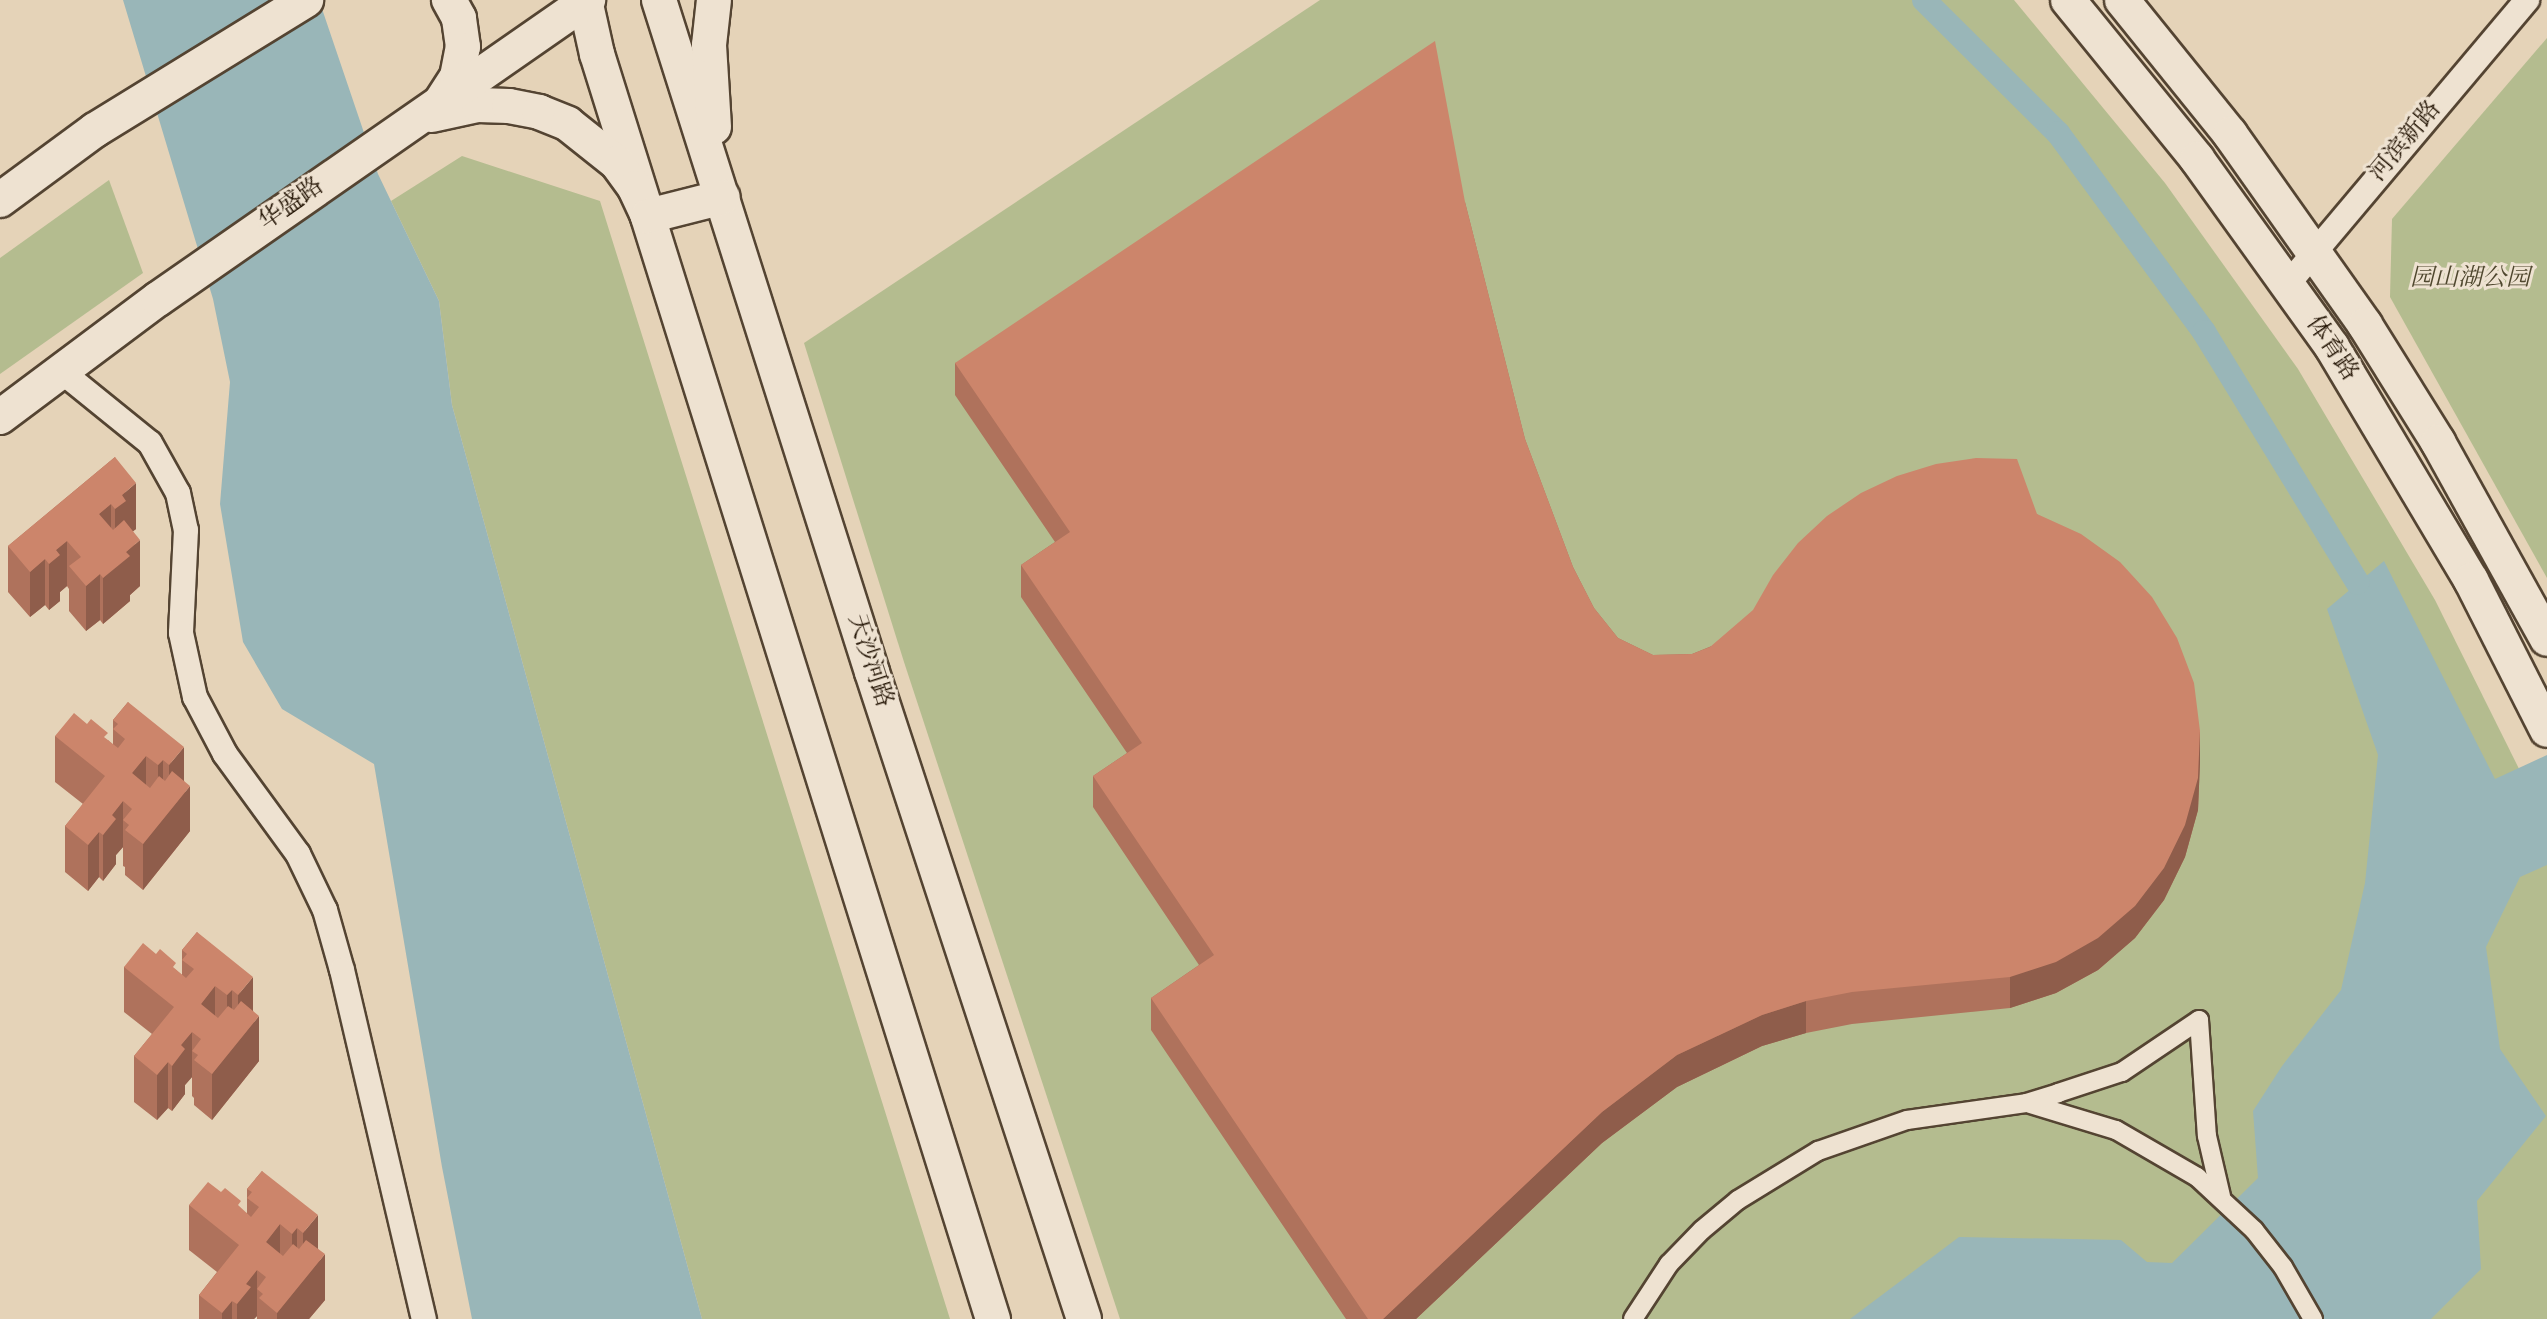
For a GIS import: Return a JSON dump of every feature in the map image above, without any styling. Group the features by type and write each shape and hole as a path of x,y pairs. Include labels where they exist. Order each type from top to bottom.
{"main road":[{"path":"0,200 95,130 306,0"},
{"path":"416,119 440,102 457,77 463,47 459,18 449,0"},
{"name":"天沙河路","path":"659,0 872,672 1084,1319"},
{"path":"648,216 719,184 709,45 714,0"},
{"name":"体育路","path":"2068,0 2197,159 2332,347 2471,580 2540,716"},
{"name":"体育路","path":"2122,0 2230,134 2365,325 2438,442 2547,639"},
{"path":"586,1 597,54 993,1319"},
{"name":"华盛路","path":"0,417 158,299 586,1"},
{"path":"416,119 478,105 509,106 539,112 568,124 617,163 635,188 648,216"}],"street":[{"name":"河滨新路","path":"2287,285 2312,251 2527,0"},
{"path":"61,371 143,436 162,458 178,493 186,530 181,633 195,697 225,754 298,854 325,910 342,970 424,1319"},
{"path":"1633,1319 1669,1264 1702,1230 1777,1173 1818,1151 1907,1120 2026,1103 2122,1072 2199,1020 2207,1136 2221,1196"},
{"path":"2026,1103 2116,1130 2171,1159 2221,1196 2254,1230 2283,1267 2313,1319"}],"green space":[{"path":"1320,0 2014,0 2165,183 2298,369 2435,600 2547,825 2547,1319 1120,1319 904,662 804,343"},
{"name":"园山湖公园","path":"2547,38 2547,578 2390,297 2392,219"},
{"path":"462,156 600,201 950,1319 702,1319 452,405 439,301 391,201"},
{"path":"109,180 143,273 0,374 0,258"}],"water":[{"path":"123,0 319,0 378,174 439,301 452,405 702,1319 472,1319 442,1167 374,764 282,709 243,642 220,504 230,382 213,299"},
{"path":"2384,561 2495,779 2547,755 2547,865 2520,877 2486,947 2500,1049 2546,1116 2477,1201 2481,1269 2431,1319 1850,1319 1959,1237 2121,1240 2147,1262 2172,1263 2258,1178 2253,1111 2282,1066 2341,990 2365,883 2378,755 2327,609"}],"building":[{"path":"1435,41 1465,202 1525,439 1573,567 1594,608 1618,638 1653,655 1692,654 1710,647 1753,610 1773,575 1798,543 1827,516 1861,493 1897,476 1936,464 1976,458 2017,459 2037,514 2081,534 2120,562 2152,597 2177,638 2194,683 2200,731 2198,778 2185,825 2164,868 2135,906 2098,938 2056,962 2010,977 1852,992 1806,1001 1762,1015 1677,1055 1602,1112 1383,1319 1368,1319 1151,998 1214,955 1093,776 1142,743 1021,565 1070,532 955,363"},
{"path":"115,457 136,483 122,495 126,501 115,509 111,504 99,514 113,530 124,520 140,540 126,552 130,556 103,578 100,574 86,586 69,566 81,557 67,541 56,550 60,555 49,564 45,559 30,572 8,546"},
{"path":"128,702 184,747 169,765 163,760 158,765 146,756 132,773 150,788 159,776 165,781 172,771 190,786 143,844 125,830 129,825 123,820 132,809 123,801 112,815 116,819 103,835 99,832 88,845 65,826 105,776 55,736 74,713 87,724 91,719 108,733 104,737 118,748 125,739 113,729 118,724 113,720"},
{"path":"197,932 253,977 238,995 232,990 227,995 215,986 201,1004 218,1018 228,1006 234,1010 241,1001 259,1016 212,1074 194,1060 198,1055 192,1051 201,1039 192,1032 181,1045 185,1049 172,1066 168,1062 157,1075 134,1056 174,1007 124,967 143,943 156,954 160,949 176,963 173,967 186,978 194,969 182,960 187,954 182,950"},
{"path":"262,1171 318,1215 303,1233 297,1228 292,1234 280,1224 266,1242 283,1256 293,1244 299,1249 306,1240 325,1254 277,1313 259,1298 263,1294 257,1289 266,1277 257,1270 246,1284 251,1287 237,1304 232,1301 222,1313 199,1295 239,1245 189,1205 208,1182 221,1192 225,1188 241,1201 238,1205 251,1217 259,1207 247,1198 252,1192 247,1189"}],"waterway":[{"path":"1924,0 2058,133 2204,332 2358,583"}]}
